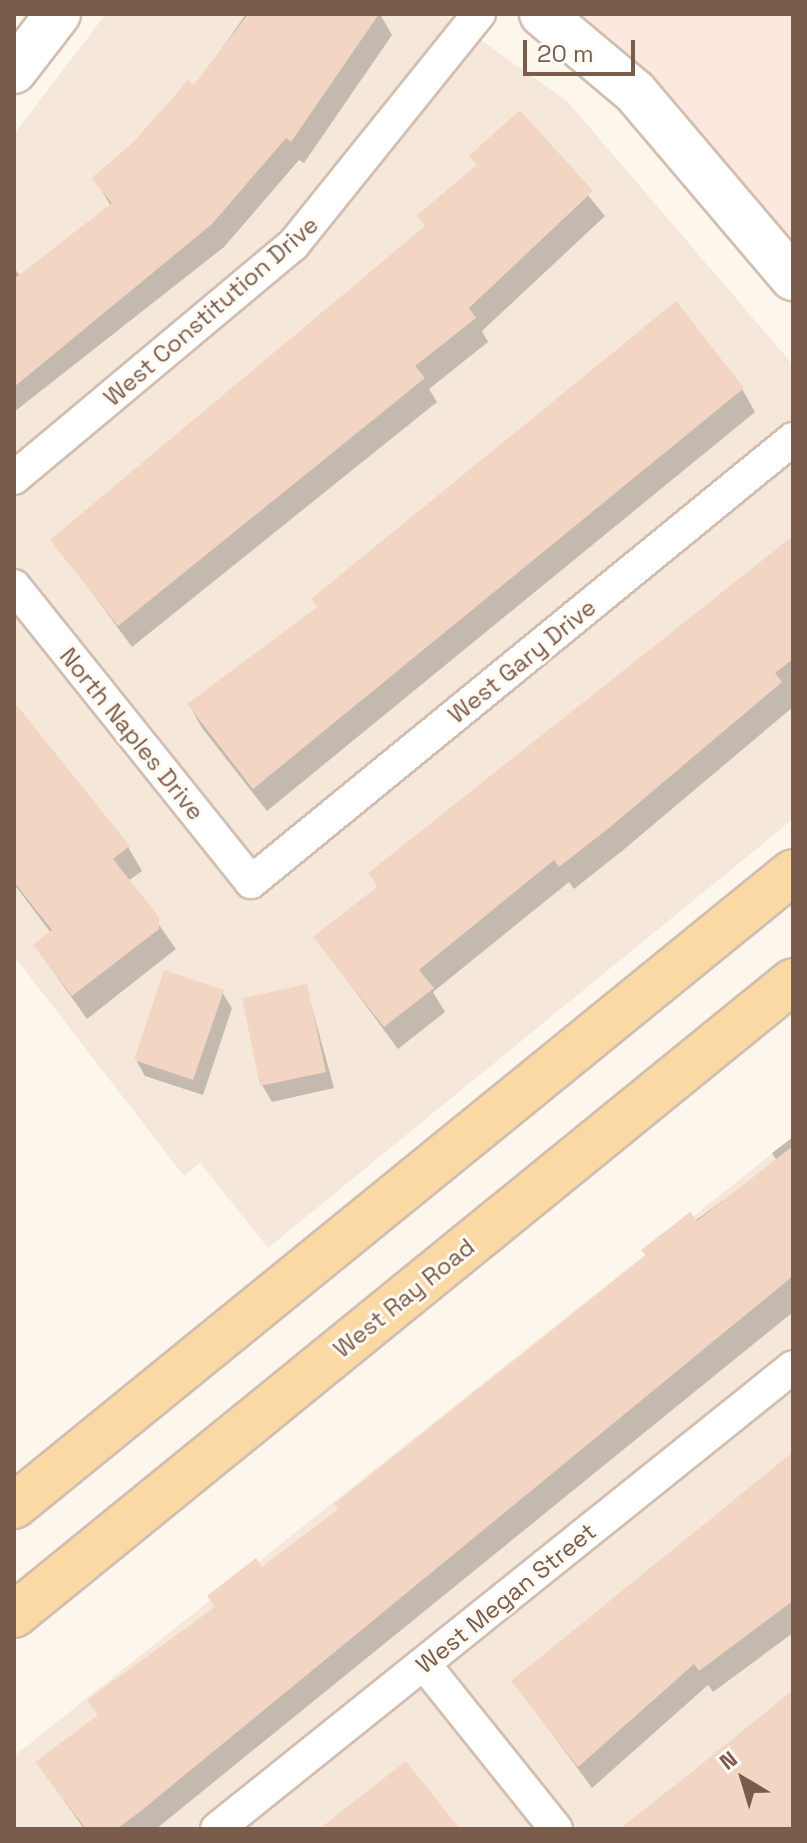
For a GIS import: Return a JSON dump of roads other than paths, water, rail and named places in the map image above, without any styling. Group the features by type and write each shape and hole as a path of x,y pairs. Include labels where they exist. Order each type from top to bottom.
{"main road":[{"path":"14,1506 793,872"},
{"name":"West Ray Road","path":"14,1615 793,981"}],"street":[{"path":"14,71 58,14"},
{"name":"West Constitution Drive","path":"14,478 293,245 479,14"},
{"path":"542,14 665,124 793,278"},
{"name":"West Gary Drive","path":"251,882 793,439"},
{"name":"North Naples Drive","path":"14,586 251,882"},
{"name":"West Megan Street","path":"217,1829 793,1367"},
{"path":"424,1664 556,1829"}]}
